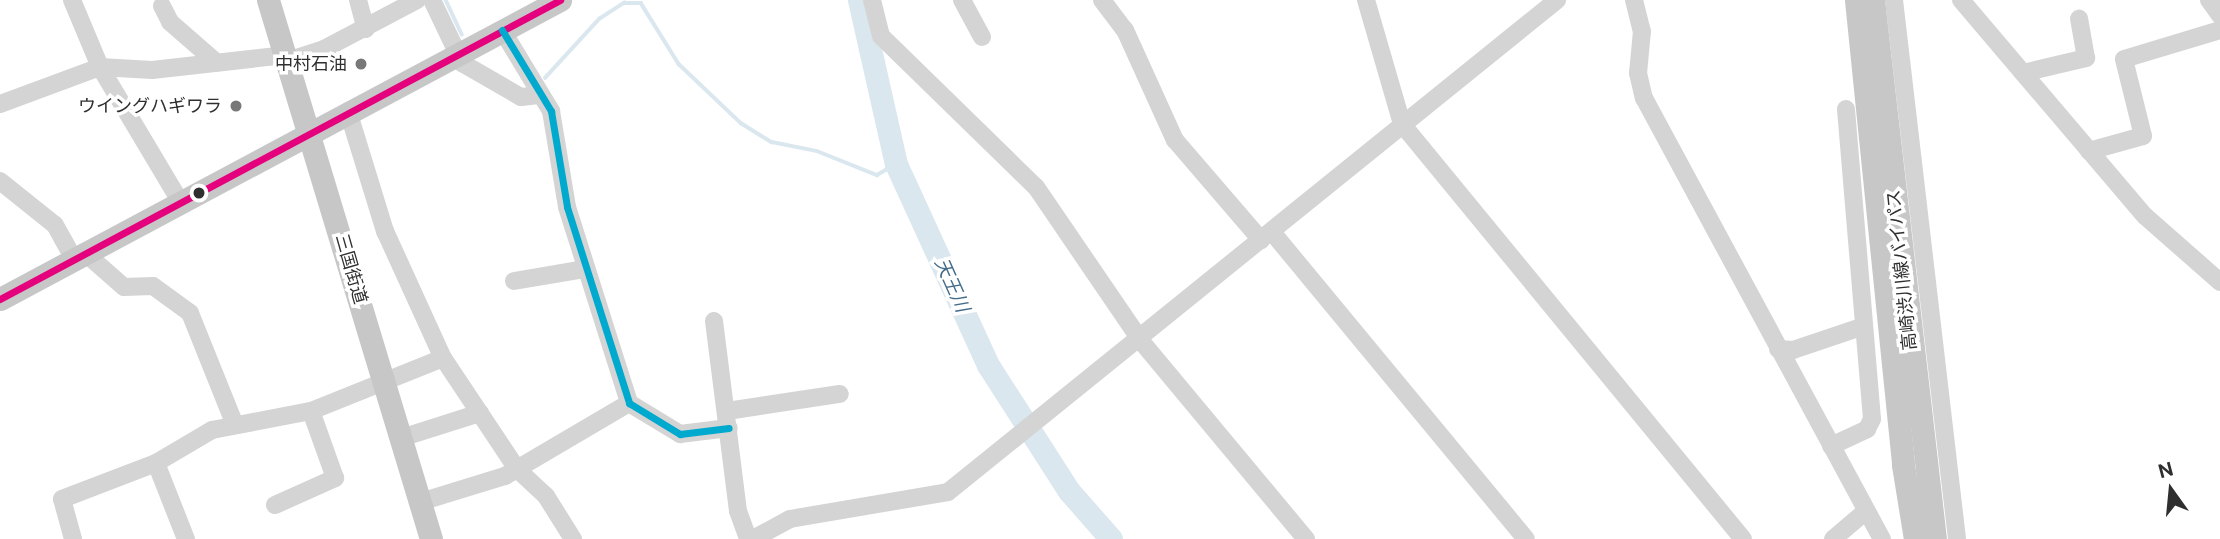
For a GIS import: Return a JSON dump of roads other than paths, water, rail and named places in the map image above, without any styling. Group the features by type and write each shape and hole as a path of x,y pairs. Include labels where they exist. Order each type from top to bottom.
{"main road":[{"name":"三国街道","path":"268,0 311,131 431,539"},
{"path":"0,299 458,52 560,0"},
{"name":"高崎渋川線バイパス","path":"1856,0 1903,465 1915,539"},
{"name":"高崎渋川線バイパス","path":"1873,0 1935,539"}],"street":[{"path":"72,0 100,67 180,201"},
{"path":"358,0 366,29"},
{"path":"0,104 100,67 152,70 286,58 366,29 417,0"},
{"path":"432,0 462,63 490,84 521,97 539,95"},
{"path":"872,0 881,36 1036,187 1141,341 1306,539"},
{"path":"962,0 982,37"},
{"path":"1102,0 1125,30 1175,140 1266,236 1526,539"},
{"path":"1366,0 1402,124 1743,539"},
{"path":"715,321 738,511 750,539 790,519 948,492 1141,341 1402,124 1557,0"},
{"path":"1634,0 1642,31 1638,73 1644,98 1882,539"},
{"path":"1894,0 1939,422 1957,539"},
{"path":"1961,0 2174,246 2220,282"},
{"path":"2209,0 2220,15"},
{"path":"162,6 170,22 217,63"},
{"path":"2023,73 2086,58 2079,19"},
{"path":"502,30 551,111 584,269 629,403 680,434 840,394"},
{"path":"2089,151 2143,136 2124,59 2220,30"},
{"path":"1831,446 1870,425 1846,110"},
{"path":"348,111 385,231 443,358 515,466 546,496 573,539"},
{"path":"0,181 55,225 78,255 124,287 153,286 190,313 235,425"},
{"path":"514,281 584,269"},
{"path":"1778,349 1793,350 1861,327"},
{"path":"73,539 62,499 156,463 190,440 235,425 311,411 383,378 443,358"},
{"path":"420,502 505,475 515,466 629,403"},
{"path":"275,505 335,478 311,411"},
{"path":"401,438 480,413"},
{"path":"156,463 186,539"},
{"path":"1833,539 1866,511"}],"waterway":[{"path":"446,0 462,34"},
{"name":"天王川","path":"859,0 896,164 988,365 1069,491 1111,539"},
{"path":"545,78 599,19 624,3 641,3 679,64 741,123 772,142 817,151 877,175 896,164"}],"place":[{"name":"中村石油","path":"361,64"},
{"name":"ウイングハギワラ","path":"236,106"}]}
